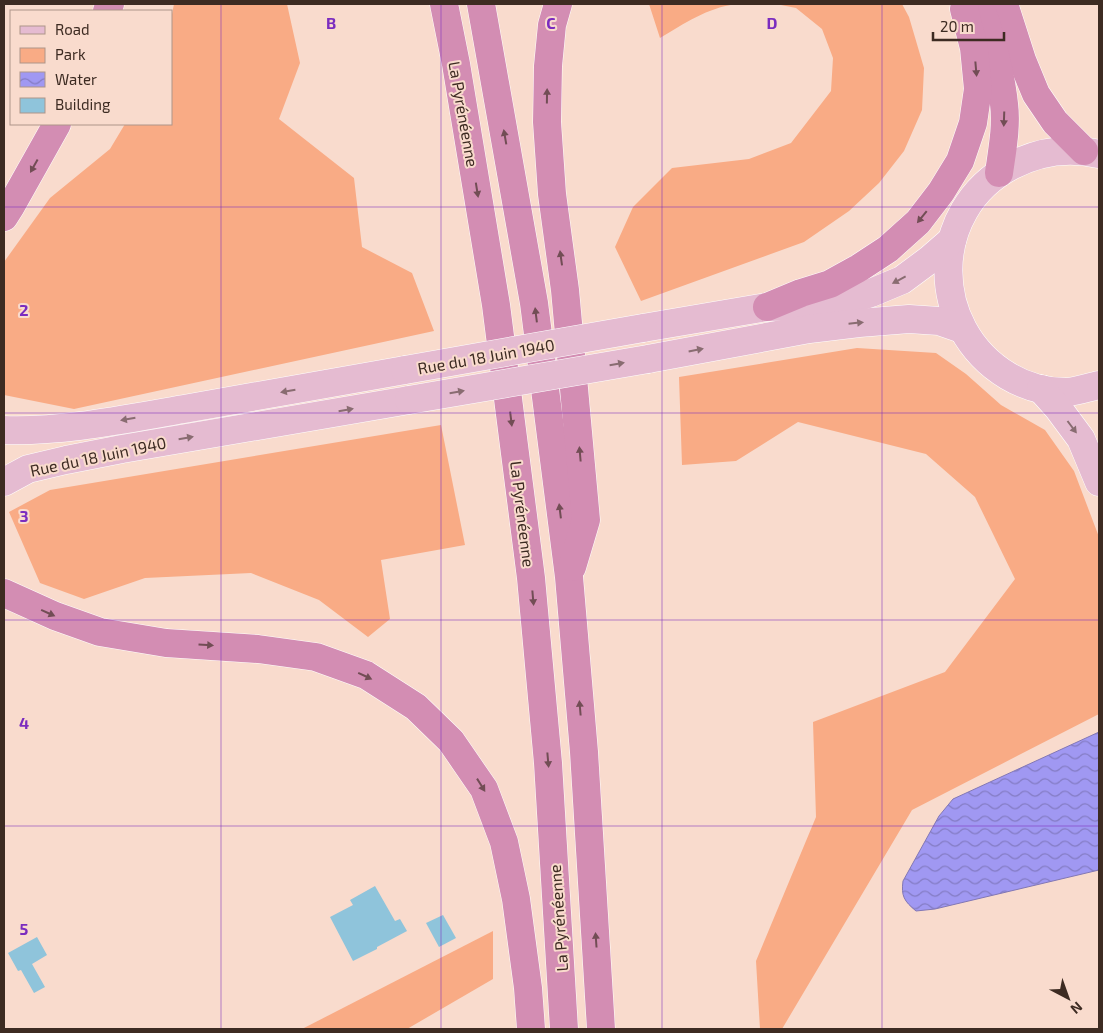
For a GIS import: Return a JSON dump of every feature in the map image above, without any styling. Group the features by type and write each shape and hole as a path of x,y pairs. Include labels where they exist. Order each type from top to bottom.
{"highway":[{"name":"La Pyrénéenne","path":"444,4 456,64 496,304 531,578 548,763 564,1029"},
{"path":"481,4 534,303 569,576 584,752 601,1029"},
{"path":"558,4 552,25 548,66 547,122 552,194 565,290 586,520 569,576"},
{"path":"767,307 830,284 888,249 918,222 941,192 960,161 973,123 978,89 974,48 964,9 965,4"},
{"path":"979,4 998,69 1004,105 1004,142 998,173"},
{"path":"1004,4 1022,60 1036,94 1056,122 1092,152"},
{"path":"4,217 57,125"},
{"path":"4,593 55,616 100,632 166,643 258,649 316,657 366,675 416,707 451,741 484,789 504,842 516,899 528,988 531,1029"}],"main road":[{"path":"1092,152 1054,151 1025,159 998,173 978,192 962,215 952,240 948,270 951,301 962,329 977,350 996,368 1018,381 1041,390 1067,392 1099,385"},
{"name":"Rue du 18 Juin 1940","path":"4,430 23,431 61,428 118,420 767,307 811,306 844,302 902,280 930,260 952,240"},
{"name":"Rue du 18 Juin 1940","path":"4,482 28,469 132,447 648,359 809,329 909,319 939,322 962,329"},
{"path":"1041,390 1058,408 1081,439 1099,482"}],"green space":[{"path":"174,4 287,4 300,63 279,119 354,178 362,247 412,273 434,331 74,409 4,395 4,262 50,198 110,149 124,125 172,125 172,14"},
{"path":"649,4 736,4 706,13 660,38"},
{"path":"776,4 902,4 909,17 924,68 922,110 904,151 879,183 849,211 804,242 641,301 615,247 633,207 672,168 749,159 791,143 831,91 833,58 822,29 796,8"},
{"path":"857,348 936,353 966,374 1001,405 1045,430 1074,471 1099,537 1099,714 912,810 782,1029 760,1029 756,961 816,817 813,722 945,672 1015,579 975,497 926,454 798,422 736,461 682,465 679,377"},
{"path":"441,425 465,545 381,560 390,619 368,637 319,600 251,573 145,578 84,599 40,583 9,512 50,490"},
{"path":"493,931 493,979 407,1029 302,1029"}],"water":[{"path":"1099,732 1099,870 935,909 916,911 909,904 904,898 902,891 903,881 939,816 953,799"}],"building":[{"path":"375,886 395,921 400,919 407,931 353,961 330,917 353,905 350,900"},
{"path":"443,915 456,938 439,947 426,923"},
{"path":"37,937 47,955 32,964 45,987 34,993 21,970 18,971 8,953"}]}
